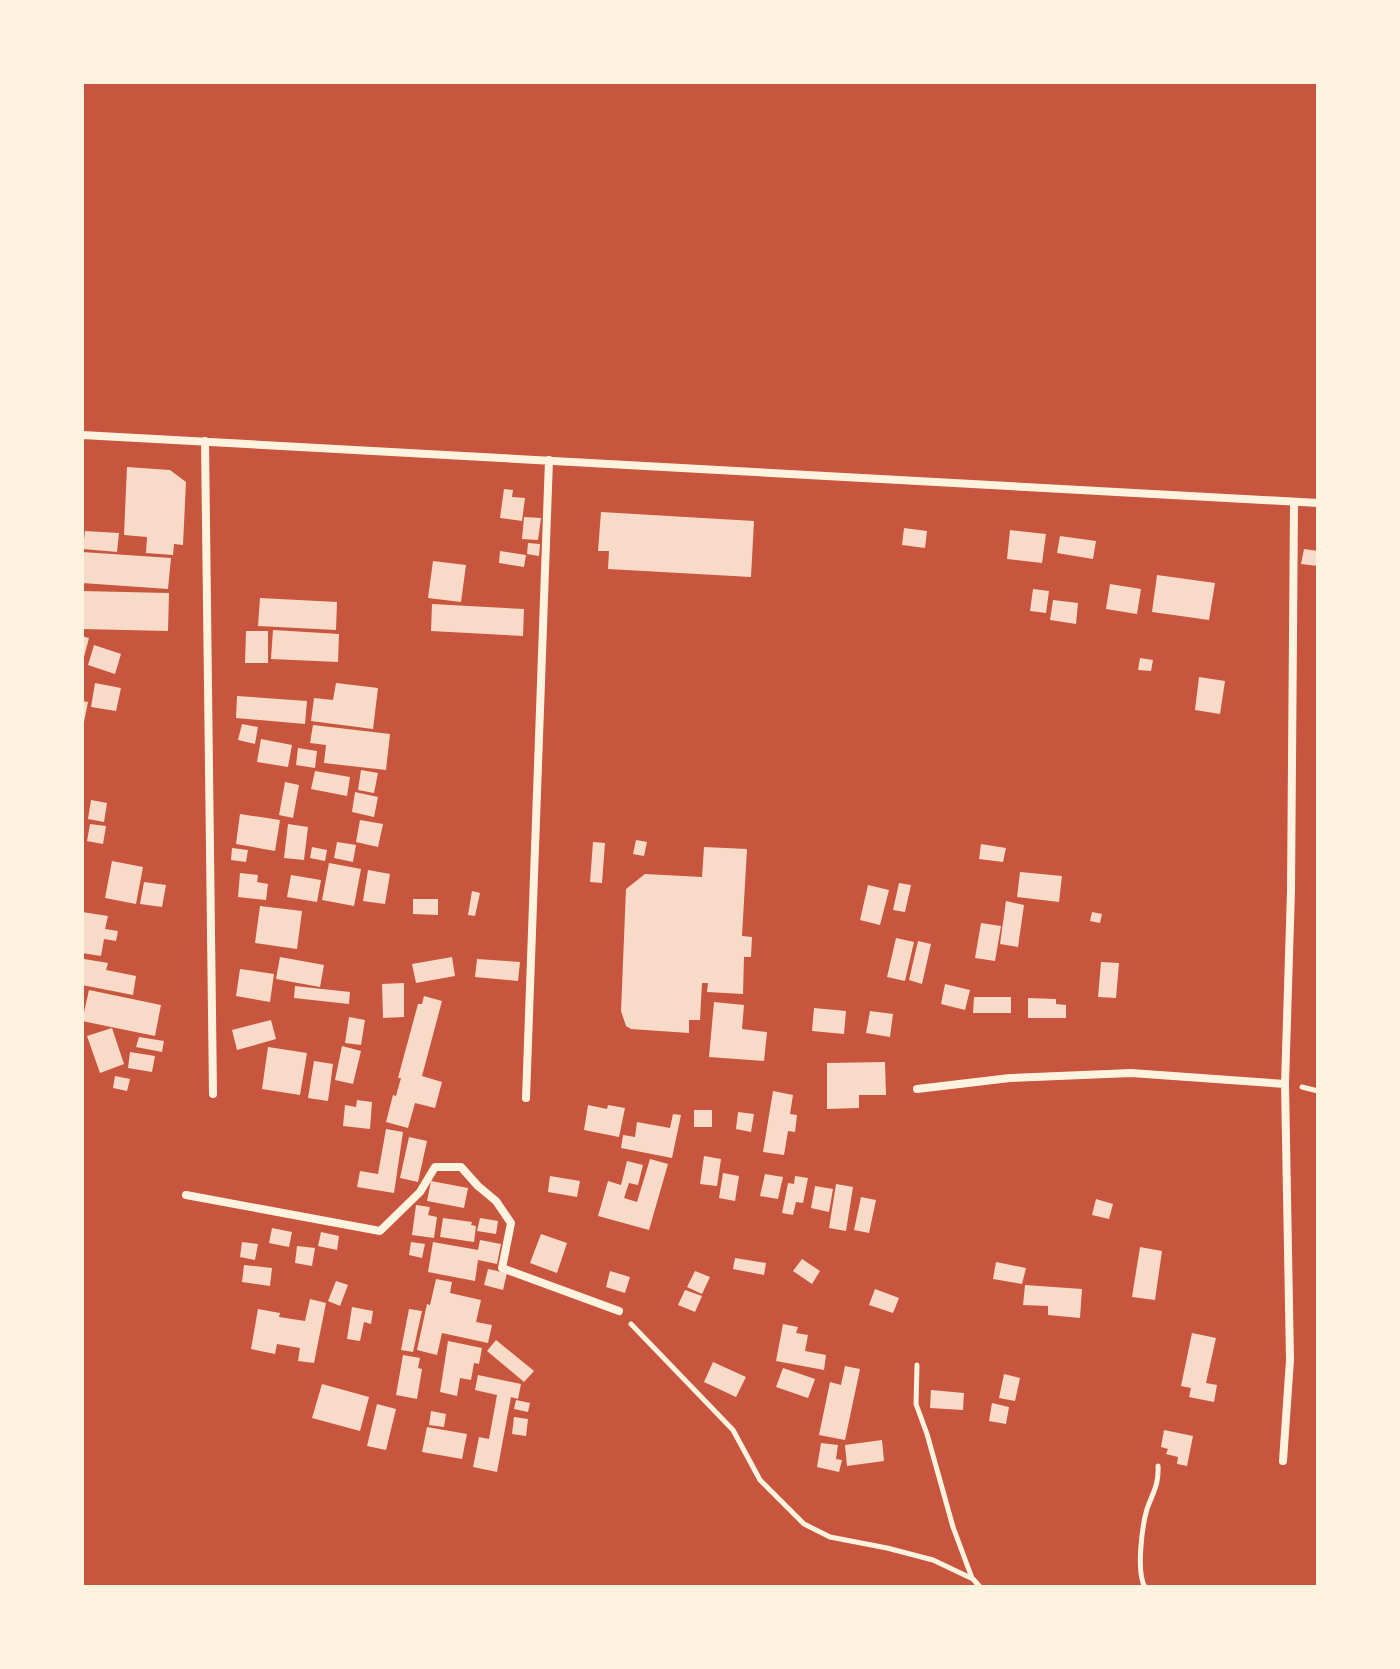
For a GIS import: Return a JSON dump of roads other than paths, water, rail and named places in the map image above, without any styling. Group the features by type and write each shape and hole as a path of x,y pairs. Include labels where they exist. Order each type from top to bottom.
{"street":[{"path":"82,435 1318,503"},
{"path":"205,441 213,1094"},
{"path":"526,1098 549,460"},
{"path":"1283,1461 1290,1360 1285,1084 1291,891 1294,503"},
{"path":"917,1089 1010,1078 1131,1073 1285,1084"},
{"path":"186,1195 380,1231 420,1192 435,1167 461,1167 496,1201 511,1223 502,1268 619,1311"}]}
